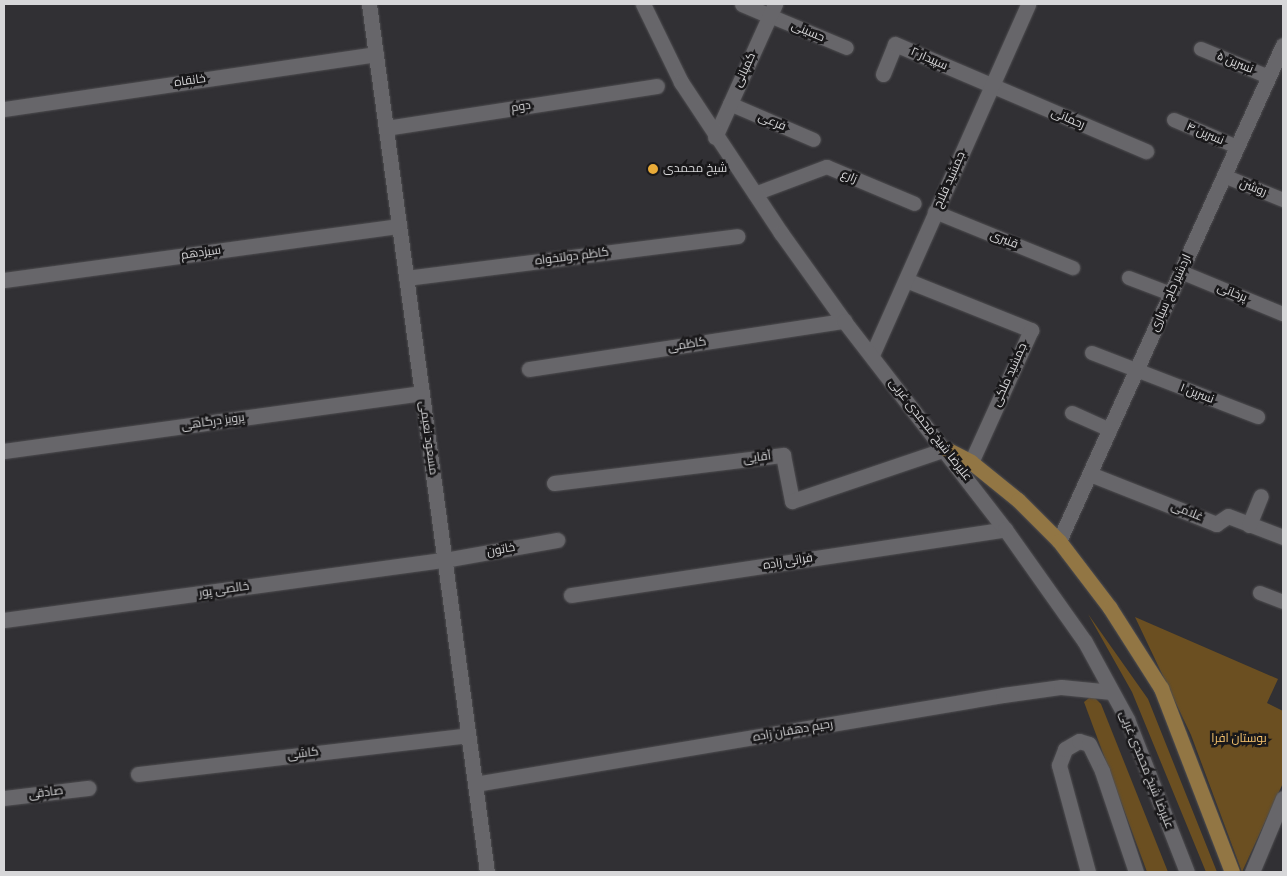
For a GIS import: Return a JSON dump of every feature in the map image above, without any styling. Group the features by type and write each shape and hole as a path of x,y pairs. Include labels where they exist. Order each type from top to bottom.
{"main road":[{"path":"946,449 971,462 1018,500 1059,542 1110,608 1160,688 1232,872"}],"street":[{"name":"مسعود نعیمی","path":"369,4 487,872"},
{"name":"علیرضا شیخ محمدی غربی","path":"643,4 681,82 755,194 844,321 946,449 1005,528 1085,642 1127,719 1187,872"},
{"path":"742,4 773,10"},
{"name":"جمشید فلاح","path":"872,355 1028,4"},
{"name":"کمپانی","path":"715,136 773,10"},
{"name":"سپیدار ۲","path":"883,74 895,44 991,87"},
{"name":"اردشیر حاج سیاری","path":"1059,542 1237,147 1276,69 1283,45"},
{"name":"خانقاه","path":"4,109 376,54"},
{"name":"دوم","path":"386,128 657,86"},
{"name":"رحمانی","path":"991,87 1146,151"},
{"name":"سیزدهم","path":"4,280 399,226"},
{"name":"کاظم دولتخواه","path":"406,278 737,236"},
{"name":"جمشید ملکی","path":"906,280 1031,330 971,462"},
{"name":"کاظمی","path":"529,369 844,321"},
{"name":"پرویز درگاهی","path":"4,451 422,393"},
{"name":"آقایی","path":"554,483 784,455 792,501 946,449"},
{"name":"غلامی","path":"1090,474 1216,524 1228,516 1283,537"},
{"path":"1249,525 1261,496"},
{"name":"فراتی زاده","path":"571,595 1005,528"},
{"name":"خاتون","path":"444,560 558,540"},
{"name":"خالصی پور","path":"4,620 444,560"},
{"name":"رحیم دهقان زاده","path":"475,784 1004,695 1061,687 1112,692"},
{"name":"کاشی","path":"138,774 468,735"},
{"path":"1088,872 1059,765 1065,749 1071,743 1079,741 1089,744 1102,771 1136,872"},
{"name":"صادقی","path":"4,798 88,788"},
{"path":"1252,872 1283,798"}],"lane":[{"name":"حسینی","path":"773,10 847,48"},
{"name":"نسرین ۵","path":"1201,49 1276,69"},
{"name":"فرعی","path":"730,104 814,140"},
{"name":"نسرین ۴","path":"1174,120 1237,147"},
{"name":"زارع","path":"755,194 827,167 915,204"},
{"name":"روشن","path":"1224,176 1283,200"},
{"name":"قنبری","path":"936,212 1073,268"},
{"name":"پرخانی","path":"1181,272 1283,314"},
{"path":"1129,278 1171,294"},
{"name":"نسرین ۱","path":"1092,352 1258,417"},
{"path":"1072,413 1110,430"},
{"path":"1260,593 1283,602"}],"green space":[{"path":"1088,614 1148,699 1217,872 1206,872 1132,692"},
{"name":"بوستان افرا","path":"1135,617 1278,679 1267,703 1283,711 1283,783 1242,872 1191,735"},
{"path":"1089,698 1095,698 1101,704 1168,872 1147,872 1084,702"}],"place":[{"name":"شیخ محمدی","path":"653,169"}]}
